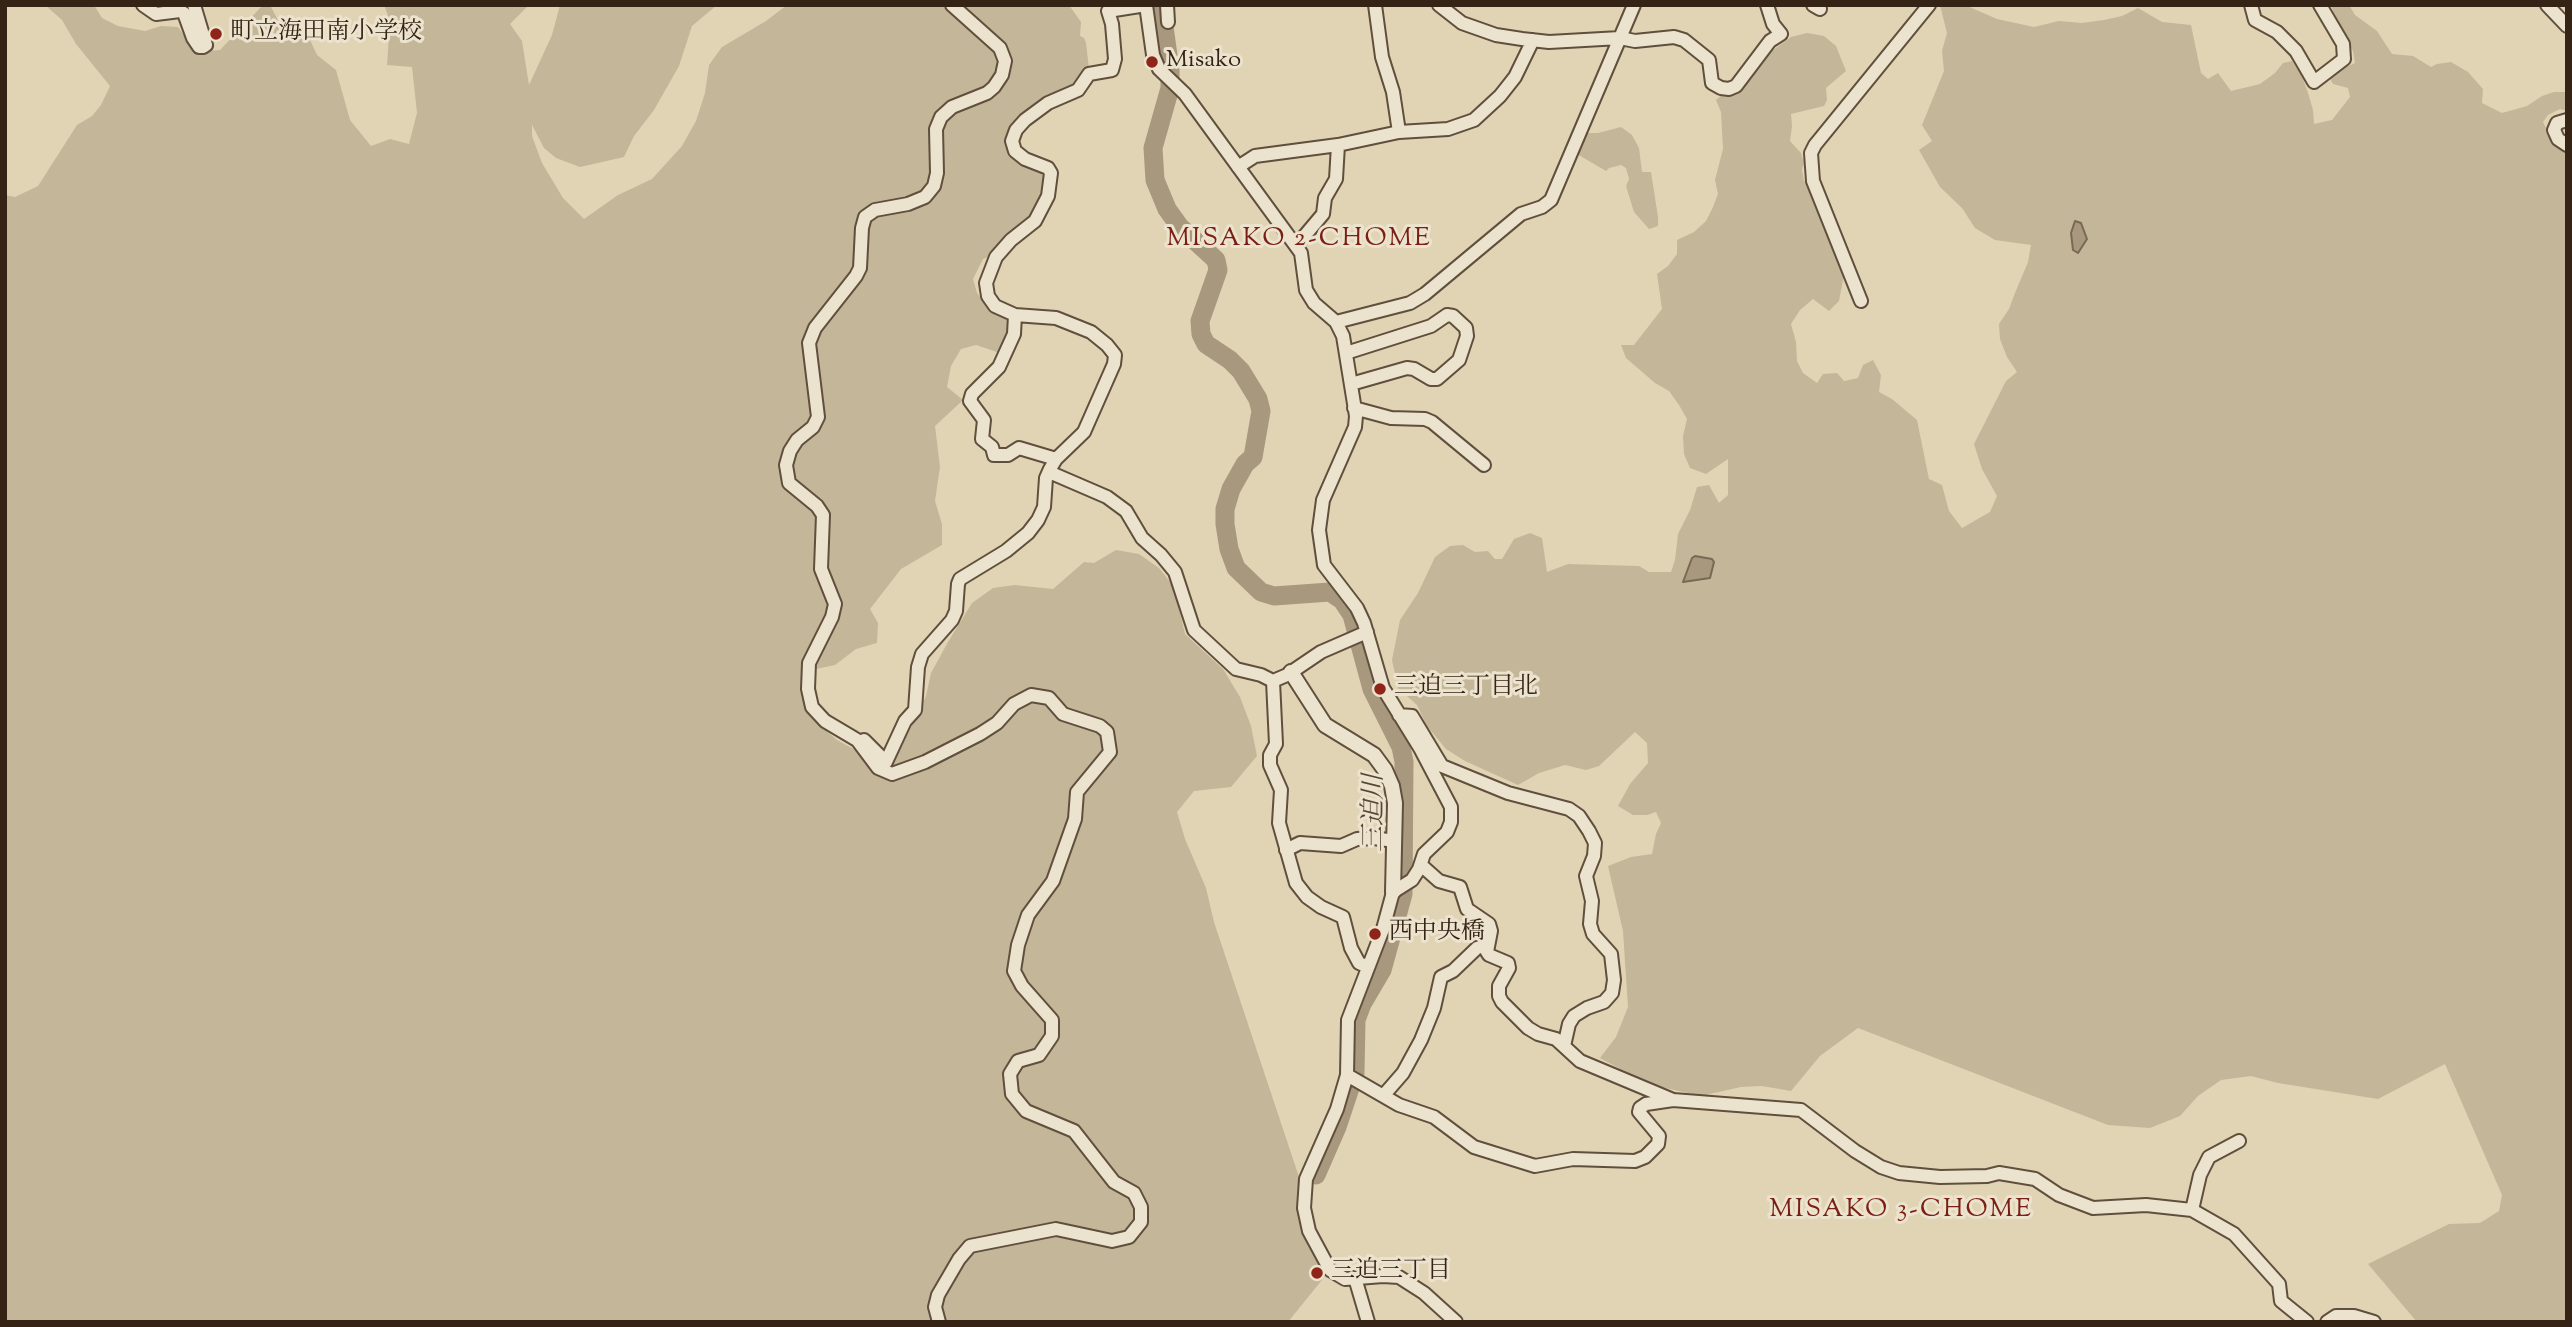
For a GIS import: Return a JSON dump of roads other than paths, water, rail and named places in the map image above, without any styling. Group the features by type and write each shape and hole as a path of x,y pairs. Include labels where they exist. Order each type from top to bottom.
{"street":[{"path":"143,5 156,14 180,11 184,13 193,38 199,47 203,47 206,45 194,5"},
{"path":"939,1322 935,1307 938,1295 971,1246 1056,1229 1112,1241 1129,1237 1141,1222 1141,1207 1134,1193 1114,1182 1074,1131 1026,1111 1012,1094 1010,1074 1018,1061 1039,1055 1052,1036 1052,1020 1022,986 1014,971 1018,945 1028,915 1053,881 1075,819 1077,792 1110,752 1107,732 1100,726 1063,714 1049,698 1038,694 1025,696 997,723 980,734 900,773 892,774 878,768 857,740 825,722 812,707 808,689 809,663 832,617 835,604 821,569 823,515 817,506 789,483 786,466 797,440 813,427 818,417 808,343 815,328 860,268 865,217 875,210 908,204 925,197 934,186 937,173 936,129 941,117 952,107 987,93 1002,75 1004,54 996,43 976,29 952,5"},
{"path":"857,740 863,740 886,762 905,721 915,710 918,667 922,654 952,620 956,611 960,579 1006,551 1028,533 1038,520 1044,507 1049,472 1056,459 1084,432 1114,364 1115,355 1091,332 1065,321 1015,315 995,306 988,296 987,276 1001,250 1035,221 1048,196 1051,173 1048,168 1018,155 1013,147 1013,134 1043,106 1078,90 1089,74 1112,70 1115,59 1108,8 1146,5 1153,55 1159,69 1185,94 1301,253 1303,281 1310,297 1336,322 1343,336 1355,428 1323,500 1319,530 1324,565 1356,608 1361,635 1383,688 1420,748 1451,807 1451,822 1447,832 1429,847 1421,865 1402,886 1367,967 1348,1020 1345,1068 1351,1078 1399,1105 1434,1117 1474,1147 1535,1166 1573,1160 1635,1161 1645,1157 1658,1144 1659,1136 1639,1112 1646,1104 1673,1100 1801,1110 1855,1151 1881,1167 1899,1173 1940,1177 1987,1177 1999,1174 2035,1179 2059,1195 2093,1208 2146,1205 2192,1210 2234,1234 2280,1284 2281,1301 2307,1322"},
{"path":"1167,5 1168,22"},
{"path":"1375,5 1382,57 1393,92 1399,132"},
{"path":"1439,5 1462,23 1496,35 1533,40 1584,41 1620,38 1635,41 1674,37 1684,40 1709,60 1713,83 1729,89 1736,86 1770,41 1781,34 1773,24 1767,5"},
{"path":"1336,322 1410,303 1425,294 1521,214 1542,207 1551,200 1633,5"},
{"path":"1861,301 1813,181 1811,153 1929,5"},
{"path":"2251,5 2255,20 2287,41 2314,82 2344,59 2343,44 2320,5"},
{"path":"2547,5 2567,26"},
{"path":"1238,167 1255,156 1338,145 1399,132 1448,130 1474,120 1500,96 1515,77 1533,40"},
{"path":"2567,120 2557,123 2554,130 2558,139 2567,145"},
{"path":"1296,246 1322,214 1325,198 1336,179 1338,145"},
{"path":"1015,315 1014,334 999,367 972,394 970,401 984,420 982,439 992,447 994,455 1008,455 1019,449 1056,459"},
{"path":"1346,353 1431,326 1447,315 1453,316 1466,328 1467,336 1459,360 1437,379 1407,368 1351,384"},
{"path":"1354,408 1391,418 1425,419 1432,422 1484,465"},
{"path":"1049,472 1107,497 1126,511 1142,538 1175,572 1194,630 1236,669 1273,681"},
{"path":"1273,681 1321,652 1361,635"},
{"path":"1291,672 1325,725 1374,755 1385,770 1395,803 1394,841 1402,886"},
{"path":"1273,681 1276,744 1270,755 1270,765 1283,797 1279,823 1296,883 1314,902 1343,917 1351,948 1359,963 1367,967"},
{"path":"1399,715 1412,716 1442,766 1508,793 1569,809 1579,816 1595,843 1594,856 1586,876 1592,901 1590,924 1593,934 1611,954 1614,980 1612,993 1604,1002 1574,1016 1569,1024 1564,1046"},
{"path":"1286,850 1300,843 1341,846 1357,839 1394,841"},
{"path":"1421,865 1439,881 1460,887 1467,909 1489,924 1489,956 1508,963 1509,968 1499,986 1499,996 1528,1028 1556,1039 1580,1061 1673,1100"},
{"path":"1383,1096 1403,1073 1421,1040 1434,1009 1441,977 1453,971 1477,948 1487,945"},
{"path":"1351,1078 1306,1179 1304,1208 1309,1231 1329,1270 1345,1279 1383,1276 1399,1278 1424,1293 1456,1322"},
{"path":"2192,1210 2200,1175 2209,1157 2239,1141"},
{"path":"1355,1278 1368,1322"},
{"path":"2327,1322 2336,1316 2354,1316 2374,1322"}],"waterway":[{"name":"三迫川","path":"1161,5 1170,88 1153,148 1155,180 1167,209 1180,227 1216,260 1218,270 1200,321 1201,334 1206,344 1241,371 1258,399 1261,411 1253,457 1245,464 1231,489 1225,509 1229,549 1236,568 1261,592 1274,596 1330,592 1342,600 1352,615 1372,689 1401,747 1404,762 1403,894 1382,970 1356,1020 1355,1073 1337,1127 1316,1175"}],"place":[{"name":"町立海田南小学校","path":"216,34"},
{"name":"Misako","path":"1152,62"},
{"name":"三迫三丁目北","path":"1380,689"},
{"name":"西中央橋","path":"1375,934"},
{"name":"三迫三丁目","path":"1317,1273"}],"district":[{"name":"MISAKO 2-CHOME","path":"1299,241"},
{"name":"MISAKO 3-CHOME","path":"1901,1212"}]}
